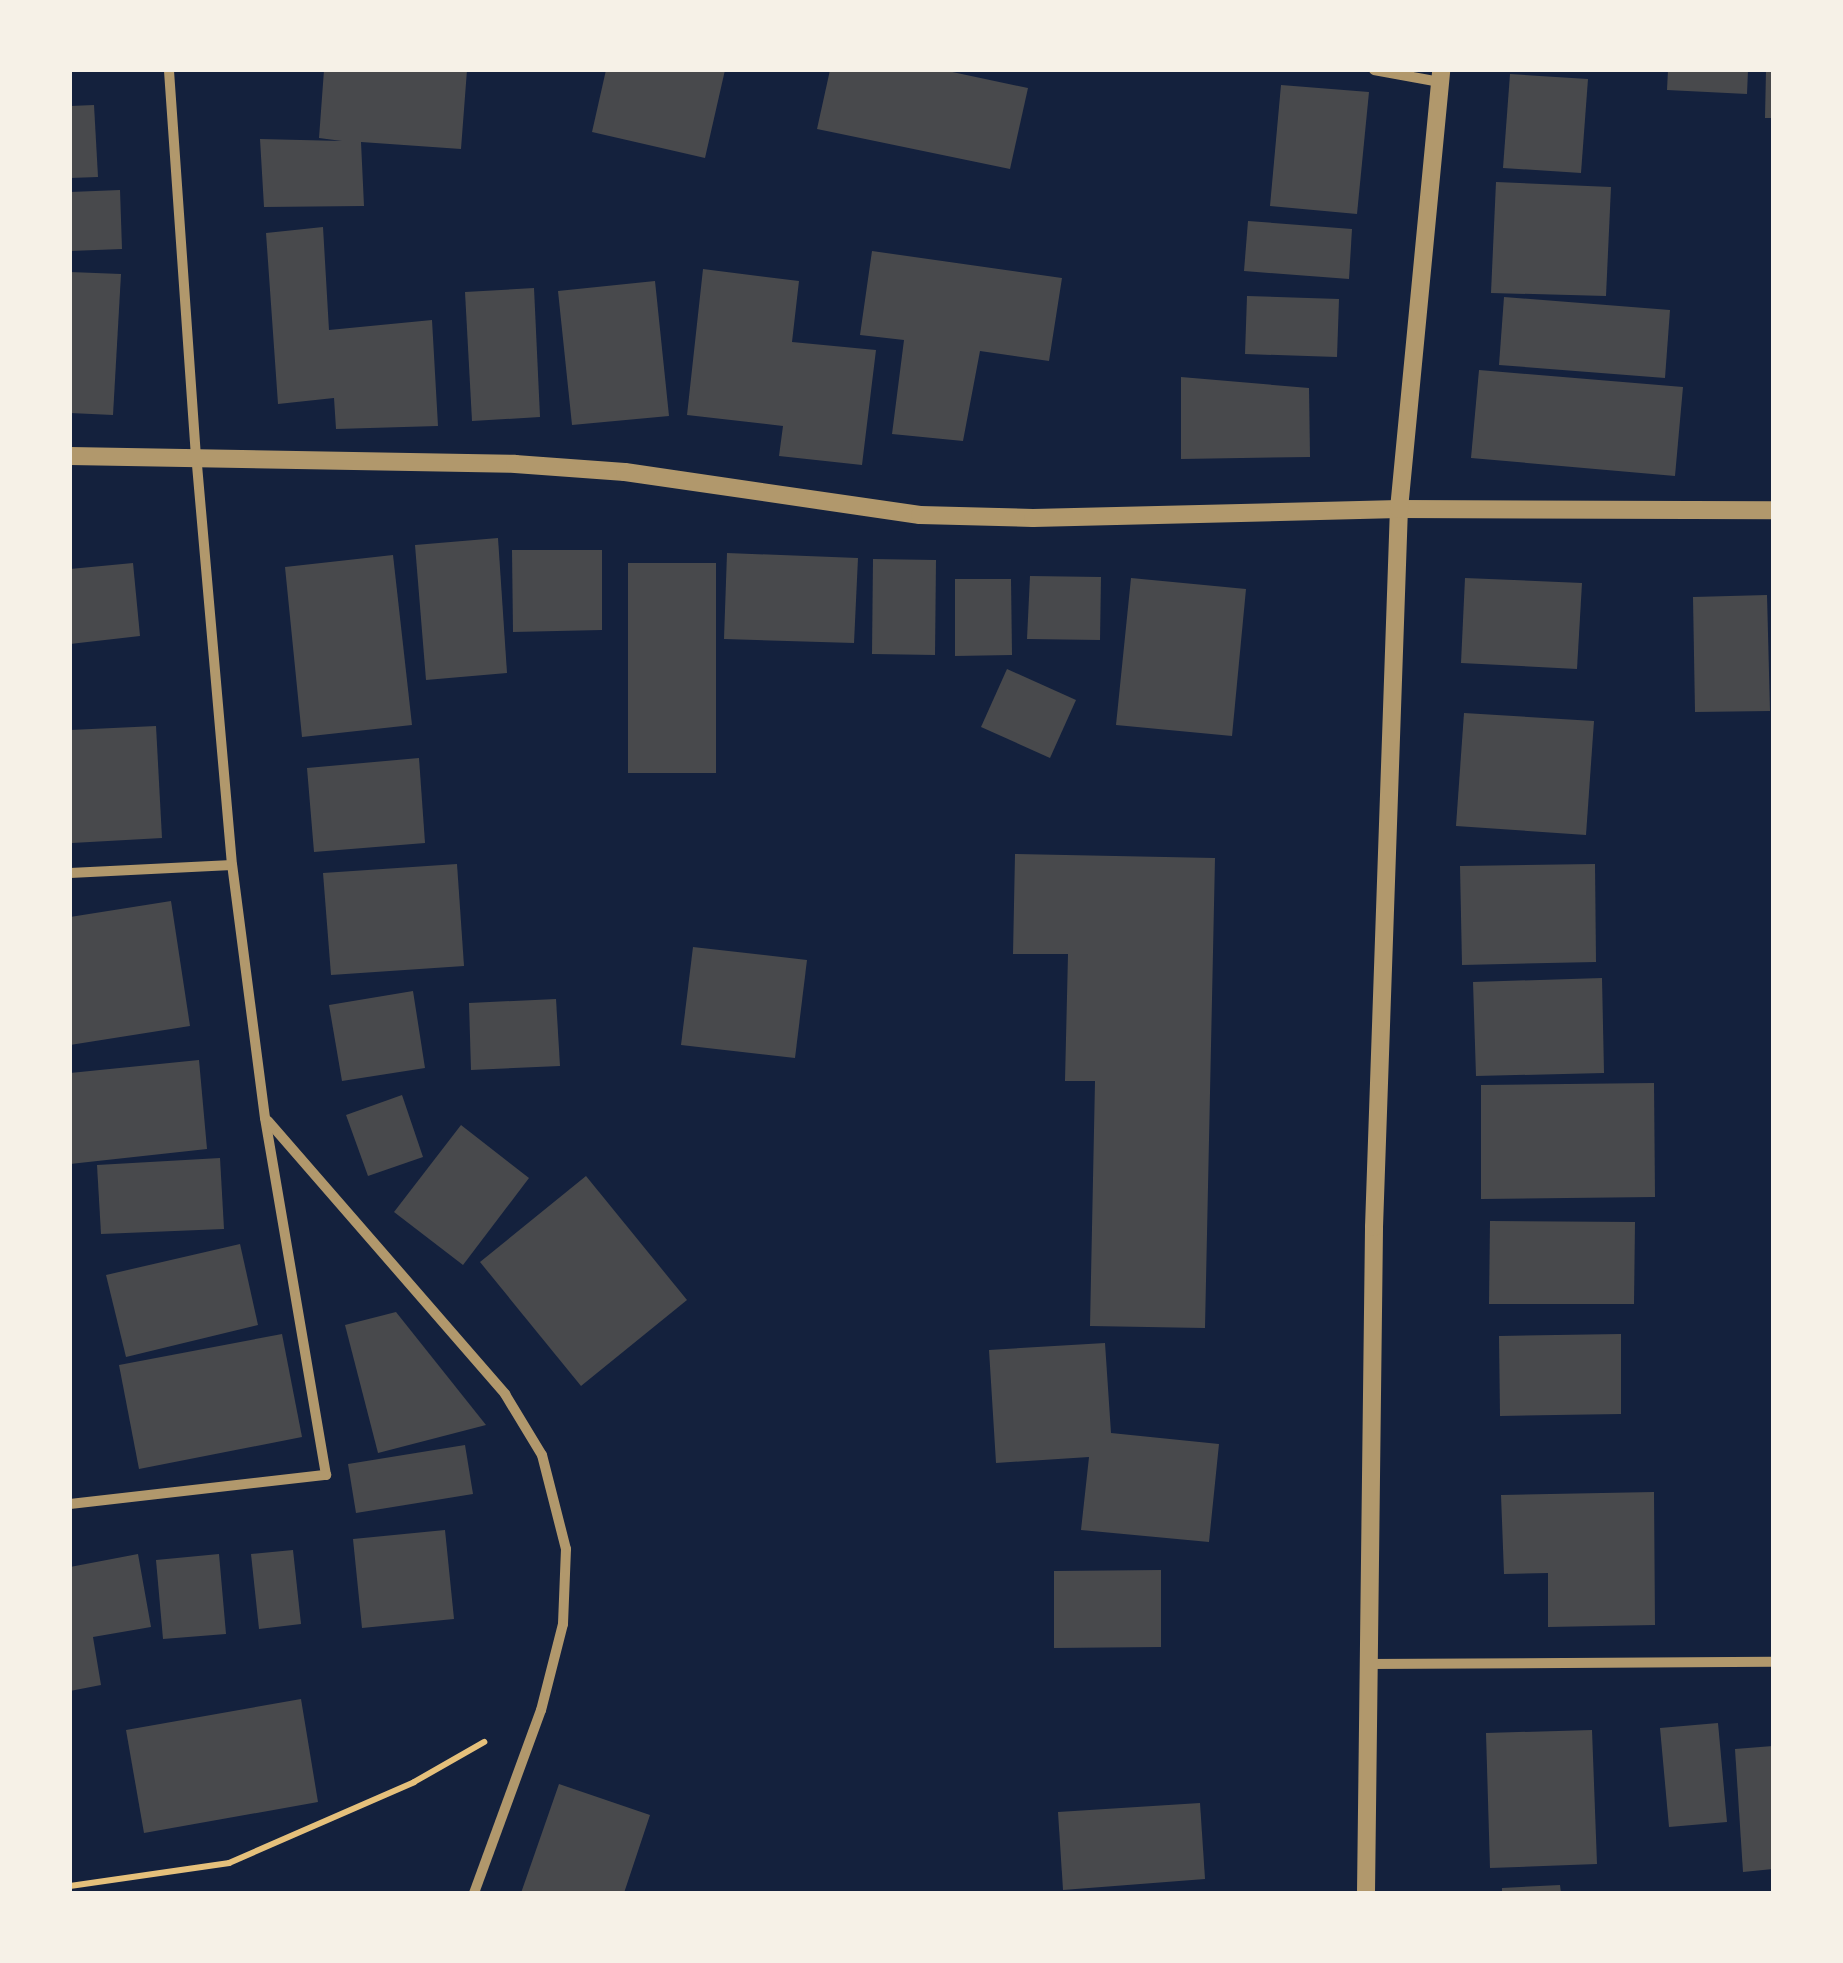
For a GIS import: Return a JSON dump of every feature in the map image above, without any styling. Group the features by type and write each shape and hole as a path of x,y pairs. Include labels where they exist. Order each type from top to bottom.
{"street":[{"path":"70,1504 326,1476 265,1118 232,865 196,457 169,70"},
{"path":"1366,1893 1374,1228 1399,509 1440,76 1374,70"},
{"path":"70,456 606,470 920,515 1034,518 1399,509 1773,510"},
{"path":"70,873 232,865"},
{"path":"265,1118 505,1394 542,1455 566,1549 563,1624 542,1710 474,1893"},
{"path":"1366,1664 1773,1662"}],"path":[{"path":"70,1886 229,1864 414,1782 542,1710"}],"building":[{"path":"324,70 467,70 461,149 361,142 364,206 264,207 260,139 342,141 319,138"},
{"path":"606,70 725,70 705,158 592,132"},
{"path":"830,70 943,70 1028,88 1010,169 817,129"},
{"path":"1668,70 1748,70 1747,94 1667,90"},
{"path":"1766,70 1773,70 1773,118 1765,118"},
{"path":"1510,74 1588,79 1581,173 1503,168"},
{"path":"1281,85 1369,92 1357,214 1270,206"},
{"path":"94,105 98,177 70,178 70,106"},
{"path":"1496,182 1611,187 1606,296 1491,293"},
{"path":"120,190 122,249 70,251 70,192"},
{"path":"1248,221 1352,229 1349,279 1244,271"},
{"path":"323,227 329,330 432,320 438,426 336,429 334,398 278,404 266,233"},
{"path":"872,251 1062,278 1049,361 980,351 963,441 892,434 904,340 860,335"},
{"path":"703,269 799,281 792,342 876,350 862,465 779,456 783,426 687,415"},
{"path":"70,272 121,274 113,415 70,413"},
{"path":"655,281 669,416 572,425 558,291"},
{"path":"534,288 540,417 472,421 465,292"},
{"path":"1247,296 1339,299 1337,357 1245,354"},
{"path":"1504,297 1670,310 1665,378 1499,365"},
{"path":"1479,370 1683,387 1675,476 1471,458"},
{"path":"1181,377 1309,388 1310,457 1181,459"},
{"path":"498,538 507,673 426,680 415,545"},
{"path":"512,550 602,550 602,630 513,632"},
{"path":"727,553 858,558 854,643 724,639"},
{"path":"393,555 412,725 302,737 285,567"},
{"path":"873,559 936,560 935,655 872,654"},
{"path":"133,563 140,636 70,644 70,569"},
{"path":"628,563 716,563 716,773 628,773"},
{"path":"1030,576 1101,577 1100,640 1027,639"},
{"path":"1131,578 1246,589 1232,736 1116,725"},
{"path":"1465,578 1582,583 1577,669 1461,663"},
{"path":"955,579 1011,579 1012,655 955,656"},
{"path":"1767,595 1770,711 1695,712 1693,597"},
{"path":"1007,669 1076,700 1050,758 981,727"},
{"path":"1464,713 1594,721 1586,835 1456,826"},
{"path":"156,726 162,838 72,843 70,730"},
{"path":"419,758 425,843 314,852 307,768"},
{"path":"1015,854 1215,858 1205,1328 1090,1326 1095,1081 1065,1081 1068,954 1013,954"},
{"path":"457,864 464,966 331,975 323,873"},
{"path":"1595,864 1596,962 1462,965 1460,866"},
{"path":"171,901 190,1026 70,1045 70,917"},
{"path":"693,947 807,960 795,1058 681,1045"},
{"path":"1602,978 1604,1073 1476,1076 1473,982"},
{"path":"413,991 425,1068 342,1081 329,1005"},
{"path":"556,999 560,1066 471,1070 469,1003"},
{"path":"199,1060 207,1149 70,1164 70,1073"},
{"path":"1654,1083 1655,1197 1481,1199 1481,1085"},
{"path":"402,1095 423,1157 368,1176 346,1115"},
{"path":"461,1125 529,1178 463,1265 394,1212"},
{"path":"220,1158 224,1229 101,1234 97,1165"},
{"path":"586,1176 687,1300 581,1386 480,1262"},
{"path":"1490,1221 1635,1222 1634,1304 1489,1304"},
{"path":"240,1244 258,1325 126,1357 106,1275"},
{"path":"396,1312 486,1425 378,1453 345,1325"},
{"path":"282,1334 302,1437 139,1469 119,1365"},
{"path":"1621,1334 1621,1414 1500,1416 1499,1336"},
{"path":"1105,1343 1111,1433 1219,1444 1209,1542 1081,1530 1089,1457 996,1463 989,1350"},
{"path":"465,1445 473,1494 356,1513 348,1464"},
{"path":"1654,1492 1655,1625 1548,1627 1548,1573 1504,1574 1501,1495"},
{"path":"445,1530 454,1619 362,1628 353,1539"},
{"path":"293,1550 301,1624 259,1629 251,1554"},
{"path":"138,1554 151,1627 93,1637 101,1685 70,1691 70,1567"},
{"path":"219,1554 226,1634 163,1639 156,1560"},
{"path":"1161,1570 1161,1647 1054,1648 1054,1571"},
{"path":"301,1699 318,1802 144,1833 126,1730"},
{"path":"1718,1723 1727,1822 1669,1827 1660,1728"},
{"path":"1592,1730 1597,1864 1490,1868 1486,1733"},
{"path":"1773,1746 1773,1869 1743,1872 1735,1749"},
{"path":"559,1784 650,1815 624,1893 521,1893"},
{"path":"1200,1803 1205,1879 1063,1890 1058,1812"},
{"path":"1560,1885 1561,1893 1502,1893 1502,1888"}]}
